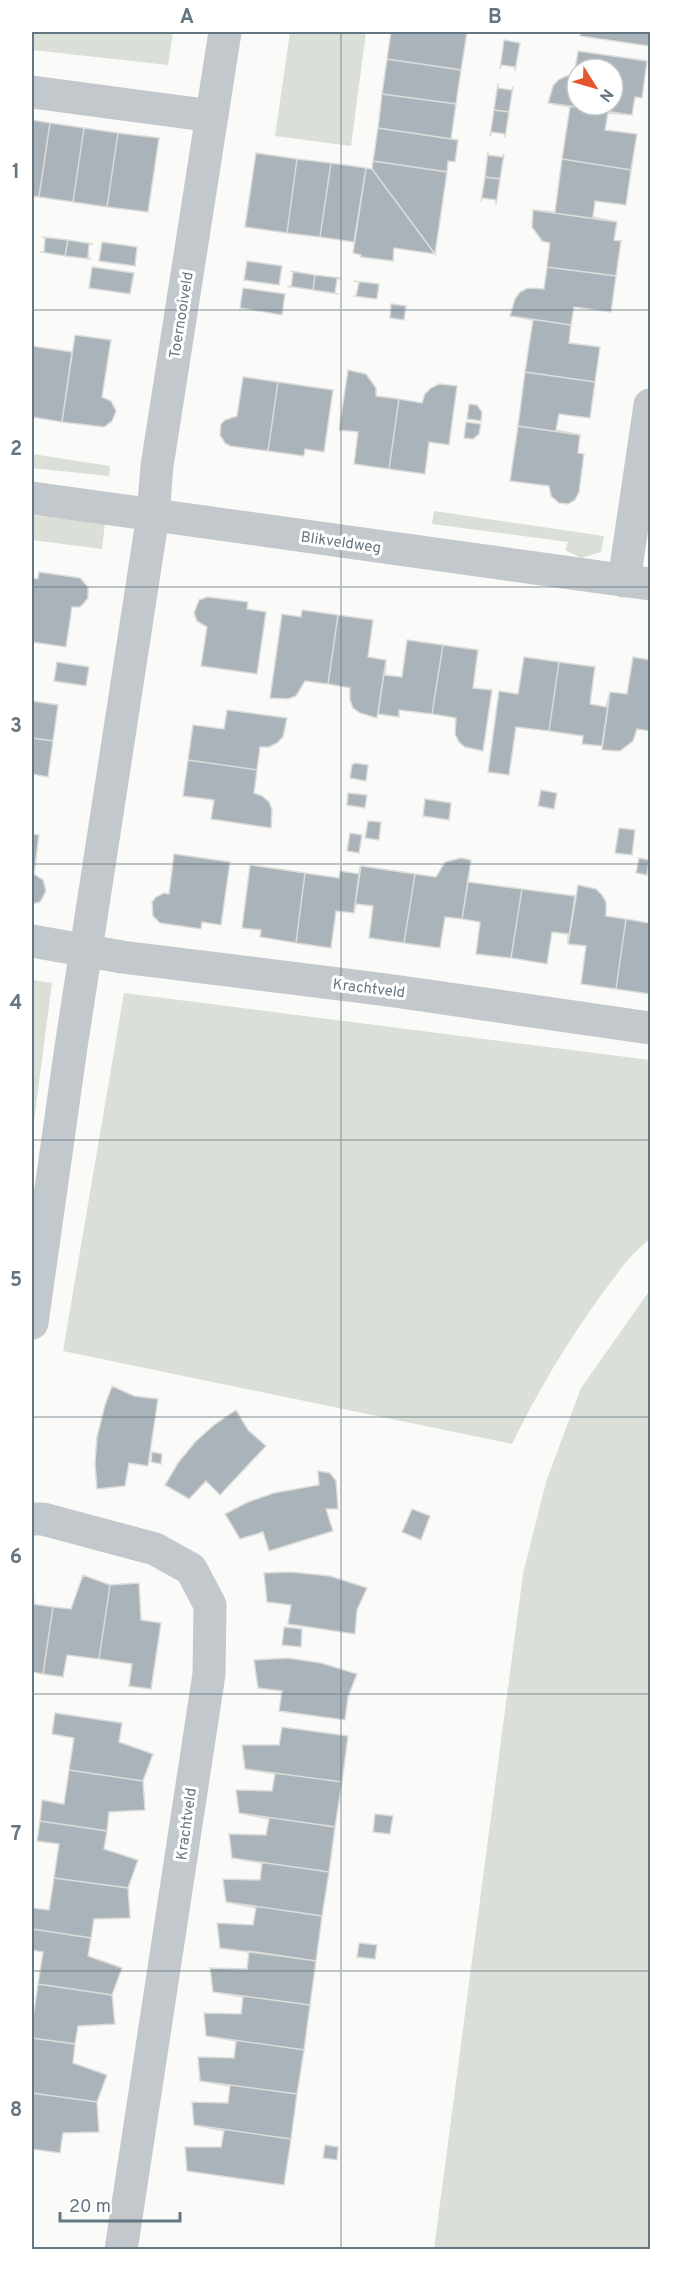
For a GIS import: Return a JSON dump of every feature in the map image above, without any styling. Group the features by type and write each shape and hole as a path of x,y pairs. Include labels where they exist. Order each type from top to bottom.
{"street":[{"name":"Toernooiveld","path":"153,515 157,466 225,32"},
{"path":"32,92 212,116"},
{"path":"637,583 651,405"},
{"name":"Blikveldweg","path":"32,498 637,583"},
{"path":"32,1323 71,1047 153,515"},
{"name":"Krachtveld","path":"32,941 122,957 387,990 651,1028"},
{"name":"Krachtveld","path":"32,1519 43,1519 155,1549 191,1569 210,1605 209,1674 121,2250"}],"shaded area":[{"path":"32,32 173,32 168,65 32,50"},
{"path":"290,32 366,32 351,146 275,136"},
{"path":"32,454 110,466 109,476 32,468"},
{"path":"434,511 604,536 601,552 581,558 565,550 568,542 432,524"},
{"path":"32,515 105,523 102,549 32,540"},
{"path":"32,980 52,983 32,1136"},
{"path":"124,993 650,1060 650,1239 624,1265 577,1330 512,1444 63,1351"},
{"path":"650,1290 650,2249 434,2249 523,1574 546,1482 581,1388"}],"building":[{"path":"391,32 467,32 461,70 387,59"},
{"path":"581,32 650,32 649,46 580,36"},
{"path":"504,40 520,43 515,71 515,67 501,65 500,69"},
{"path":"578,51 619,57 577,57"},
{"path":"625,58 647,61 642,98 635,97 632,115 625,114"},
{"path":"387,59 461,70 456,104 382,94"},
{"path":"565,76 565,105 548,103 553,86"},
{"path":"498,83 498,88 512,90 513,86 509,112 494,110"},
{"path":"382,94 456,104 451,139 378,128"},
{"path":"494,110 509,112 505,138 505,134 492,132 490,136"},
{"path":"568,117 607,117 605,130 637,134 631,170 562,159"},
{"path":"32,120 50,123 39,197 32,196"},
{"path":"50,123 84,128 73,202 39,197"},
{"path":"84,128 118,133 107,207 73,202"},
{"path":"378,128 458,140 455,162 448,161 447,172 373,161"},
{"path":"118,133 159,138 148,212 107,207"},
{"path":"488,151 488,155 502,157 504,154 500,179 485,177"},
{"path":"256,153 297,159 287,233 245,227"},
{"path":"297,159 331,163 320,237 287,233"},
{"path":"562,159 631,170 626,205 595,201 593,217 617,222 533,210 555,212"},
{"path":"373,161 447,172 435,254 372,169"},
{"path":"331,163 366,168 354,242 320,237"},
{"path":"366,168 372,169 435,254 394,248 393,261 361,257 353,253"},
{"path":"485,177 500,179 496,205 496,200 482,198 481,202"},
{"path":"533,210 617,222 614,240 621,241 616,276 547,267 550,243 542,241 532,227"},
{"path":"42,237 68,240 65,256 40,252 44,252 45,238"},
{"path":"68,240 93,244 89,244 88,258 91,259 65,256"},
{"path":"102,242 137,247 135,266 99,261"},
{"path":"247,261 282,266 279,285 244,280"},
{"path":"92,267 134,273 130,294 89,288"},
{"path":"547,267 616,276 611,312 574,307 571,325 510,316 515,299 520,292 528,288 544,289"},
{"path":"290,271 315,275 313,290 291,287 293,272"},
{"path":"315,275 341,278 337,279 335,293 339,294 313,290"},
{"path":"354,281 379,284 377,299 353,296 356,296 359,282"},
{"path":"243,288 285,294 282,315 240,308"},
{"path":"391,304 406,306 404,320 390,318"},
{"path":"510,316 571,325 569,343 600,347 595,382 525,372 533,320"},
{"path":"75,335 111,340 102,397 111,401 116,411 112,421 104,427 62,422"},
{"path":"32,346 72,352 62,422 32,417"},
{"path":"348,370 366,374 376,388 376,396 399,399 389,469 354,464 358,432 339,430"},
{"path":"525,372 595,382 590,418 559,414 556,430 580,435 518,426"},
{"path":"243,377 278,382 268,451 230,446 220,435 221,424 237,416"},
{"path":"278,382 333,390 324,452 305,449 304,456 268,451"},
{"path":"439,384 457,386 449,445 429,442 425,474 389,469 399,399 422,403 425,394"},
{"path":"469,404 477,405 482,412 481,421 467,419"},
{"path":"466,422 481,424 479,434 473,439 464,438"},
{"path":"518,426 580,435 578,453 584,454 579,492 575,500 568,504 559,503 551,496 549,486 510,481"},
{"path":"39,572 80,578 88,587 88,598 80,607 72,607 66,647 32,642 32,578 38,579"},
{"path":"207,597 248,602 247,609 266,612 257,674 201,666 207,627 197,621 194,613 199,600"},
{"path":"302,610 338,615 328,684 305,681 296,696 288,699 270,698 282,614 301,617"},
{"path":"338,615 373,620 368,657 386,660 377,718 360,713 353,708 350,688 328,684"},
{"path":"407,640 443,645 432,714 399,710 399,717 378,714 386,660 385,675 402,677"},
{"path":"443,645 478,650 473,688 492,690 483,751 465,747 459,742 455,734 456,718 432,714"},
{"path":"524,657 559,662 549,731 516,727 509,775 488,772 499,691 518,694"},
{"path":"633,657 650,660 650,731 637,729 633,741 620,751 602,750 610,692 627,694"},
{"path":"57,662 89,667 86,686 54,681"},
{"path":"559,662 595,667 590,704 606,707 610,692 602,746 582,744 583,736 549,731"},
{"path":"32,701 58,705 53,741 32,738"},
{"path":"227,710 287,718 283,737 269,747 260,747 257,770 188,760 193,725 224,729"},
{"path":"32,738 53,741 48,777 32,774"},
{"path":"188,760 257,770 254,793 269,802 272,810 271,828 211,819 214,800 183,796"},
{"path":"355,763 368,765 366,781 350,778 352,765"},
{"path":"541,790 557,793 554,809 538,806"},
{"path":"348,793 367,795 365,808 347,805"},
{"path":"425,799 451,803 449,820 423,816"},
{"path":"368,821 381,822 379,840 365,838"},
{"path":"619,828 635,830 632,855 615,853"},
{"path":"350,833 362,835 359,853 347,851"},
{"path":"32,834 39,835 34,874 43,880 46,891 40,902 32,904"},
{"path":"174,854 230,862 221,925 202,922 201,929 160,923 153,916 152,902 164,893 169,894"},
{"path":"461,858 471,860 462,919 445,917 440,948 404,943 415,874 436,877 445,862"},
{"path":"639,858 649,860 647,875 636,873"},
{"path":"250,865 305,873 296,943 260,937 261,930 242,928"},
{"path":"361,866 415,874 404,943 369,938 373,906 356,904 354,913"},
{"path":"340,871 359,874 354,913 336,911 331,948 296,943 305,873 339,878"},
{"path":"468,882 522,889 511,958 476,954 480,922 462,919"},
{"path":"578,885 596,889 602,895 606,902 606,916 626,919 616,989 581,984 586,946 568,944"},
{"path":"522,889 575,896 568,944 568,934 552,932 547,964 511,958"},
{"path":"626,919 649,923 650,919 650,994 616,989"},
{"path":"112,1386 134,1396 158,1399 148,1466 129,1463 125,1486 97,1489 95,1464 97,1437"},
{"path":"236,1410 248,1430 266,1446 220,1495 206,1481 189,1499 165,1485 178,1463 195,1442"},
{"path":"152,1452 162,1454 161,1464 151,1462"},
{"path":"318,1471 330,1473 336,1481 338,1509 326,1509 333,1531 269,1551 263,1532 240,1539 225,1514 248,1502 274,1493 319,1485"},
{"path":"412,1509 430,1516 421,1540 402,1532"},
{"path":"32,1568 34,1604 53,1607 43,1674 32,1672"},
{"path":"291,1572 330,1576 367,1588 357,1610 355,1634 288,1624 291,1605 267,1602 264,1573"},
{"path":"83,1575 110,1585 99,1659 67,1655 63,1677 43,1674 53,1607 71,1609"},
{"path":"139,1583 141,1620 161,1623 151,1689 129,1686 132,1664 99,1659 110,1585"},
{"path":"284,1627 302,1629 301,1647 282,1645"},
{"path":"288,1658 321,1663 357,1674 348,1697 345,1720 279,1711 282,1691 258,1688 254,1660"},
{"path":"55,1713 122,1723 119,1742 153,1754 143,1781 69,1770 74,1738 52,1734"},
{"path":"282,1727 348,1736 342,1782 245,1769 242,1745 279,1745"},
{"path":"245,1769 342,1782 335,1827 239,1813 236,1790 272,1791 275,1774"},
{"path":"69,1770 143,1781 145,1810 109,1812 107,1831 40,1821 42,1800 64,1804"},
{"path":"239,1813 335,1827 329,1872 232,1858 229,1834 266,1835 269,1819"},
{"path":"375,1814 393,1816 390,1834 373,1832"},
{"path":"40,1821 107,1831 104,1849 138,1860 128,1888 54,1878 59,1844 37,1841"},
{"path":"232,1858 329,1872 322,1916 226,1902 223,1879 260,1880 262,1863"},
{"path":"54,1878 128,1888 130,1918 94,1919 91,1938 32,1929 32,1908 49,1910"},
{"path":"226,1902 322,1916 316,1961 220,1948 217,1923 253,1925 256,1908"},
{"path":"32,1929 91,1938 88,1956 122,1968 112,1995 38,1984 43,1952 32,1950"},
{"path":"359,1943 377,1945 375,1959 357,1957"},
{"path":"249,1951 316,1961 310,2005 213,1992 210,1968 247,1969"},
{"path":"38,1984 112,1995 115,2024 78,2026 75,2044 32,2038 32,2017"},
{"path":"213,1992 310,2005 304,2050 206,2036 204,2013 241,2014 243,1997"},
{"path":"206,2036 304,2050 297,2094 200,2081 198,2057 234,2058 236,2041"},
{"path":"32,2038 75,2044 73,2063 107,2075 97,2102 32,2093"},
{"path":"200,2081 297,2094 291,2139 194,2125 192,2102 228,2103 230,2086"},
{"path":"32,2093 97,2102 99,2132 63,2133 60,2153 32,2149"},
{"path":"194,2125 291,2139 284,2185 187,2171 185,2147 221,2147 224,2131"},
{"path":"325,2145 338,2147 337,2160 323,2158"}]}
